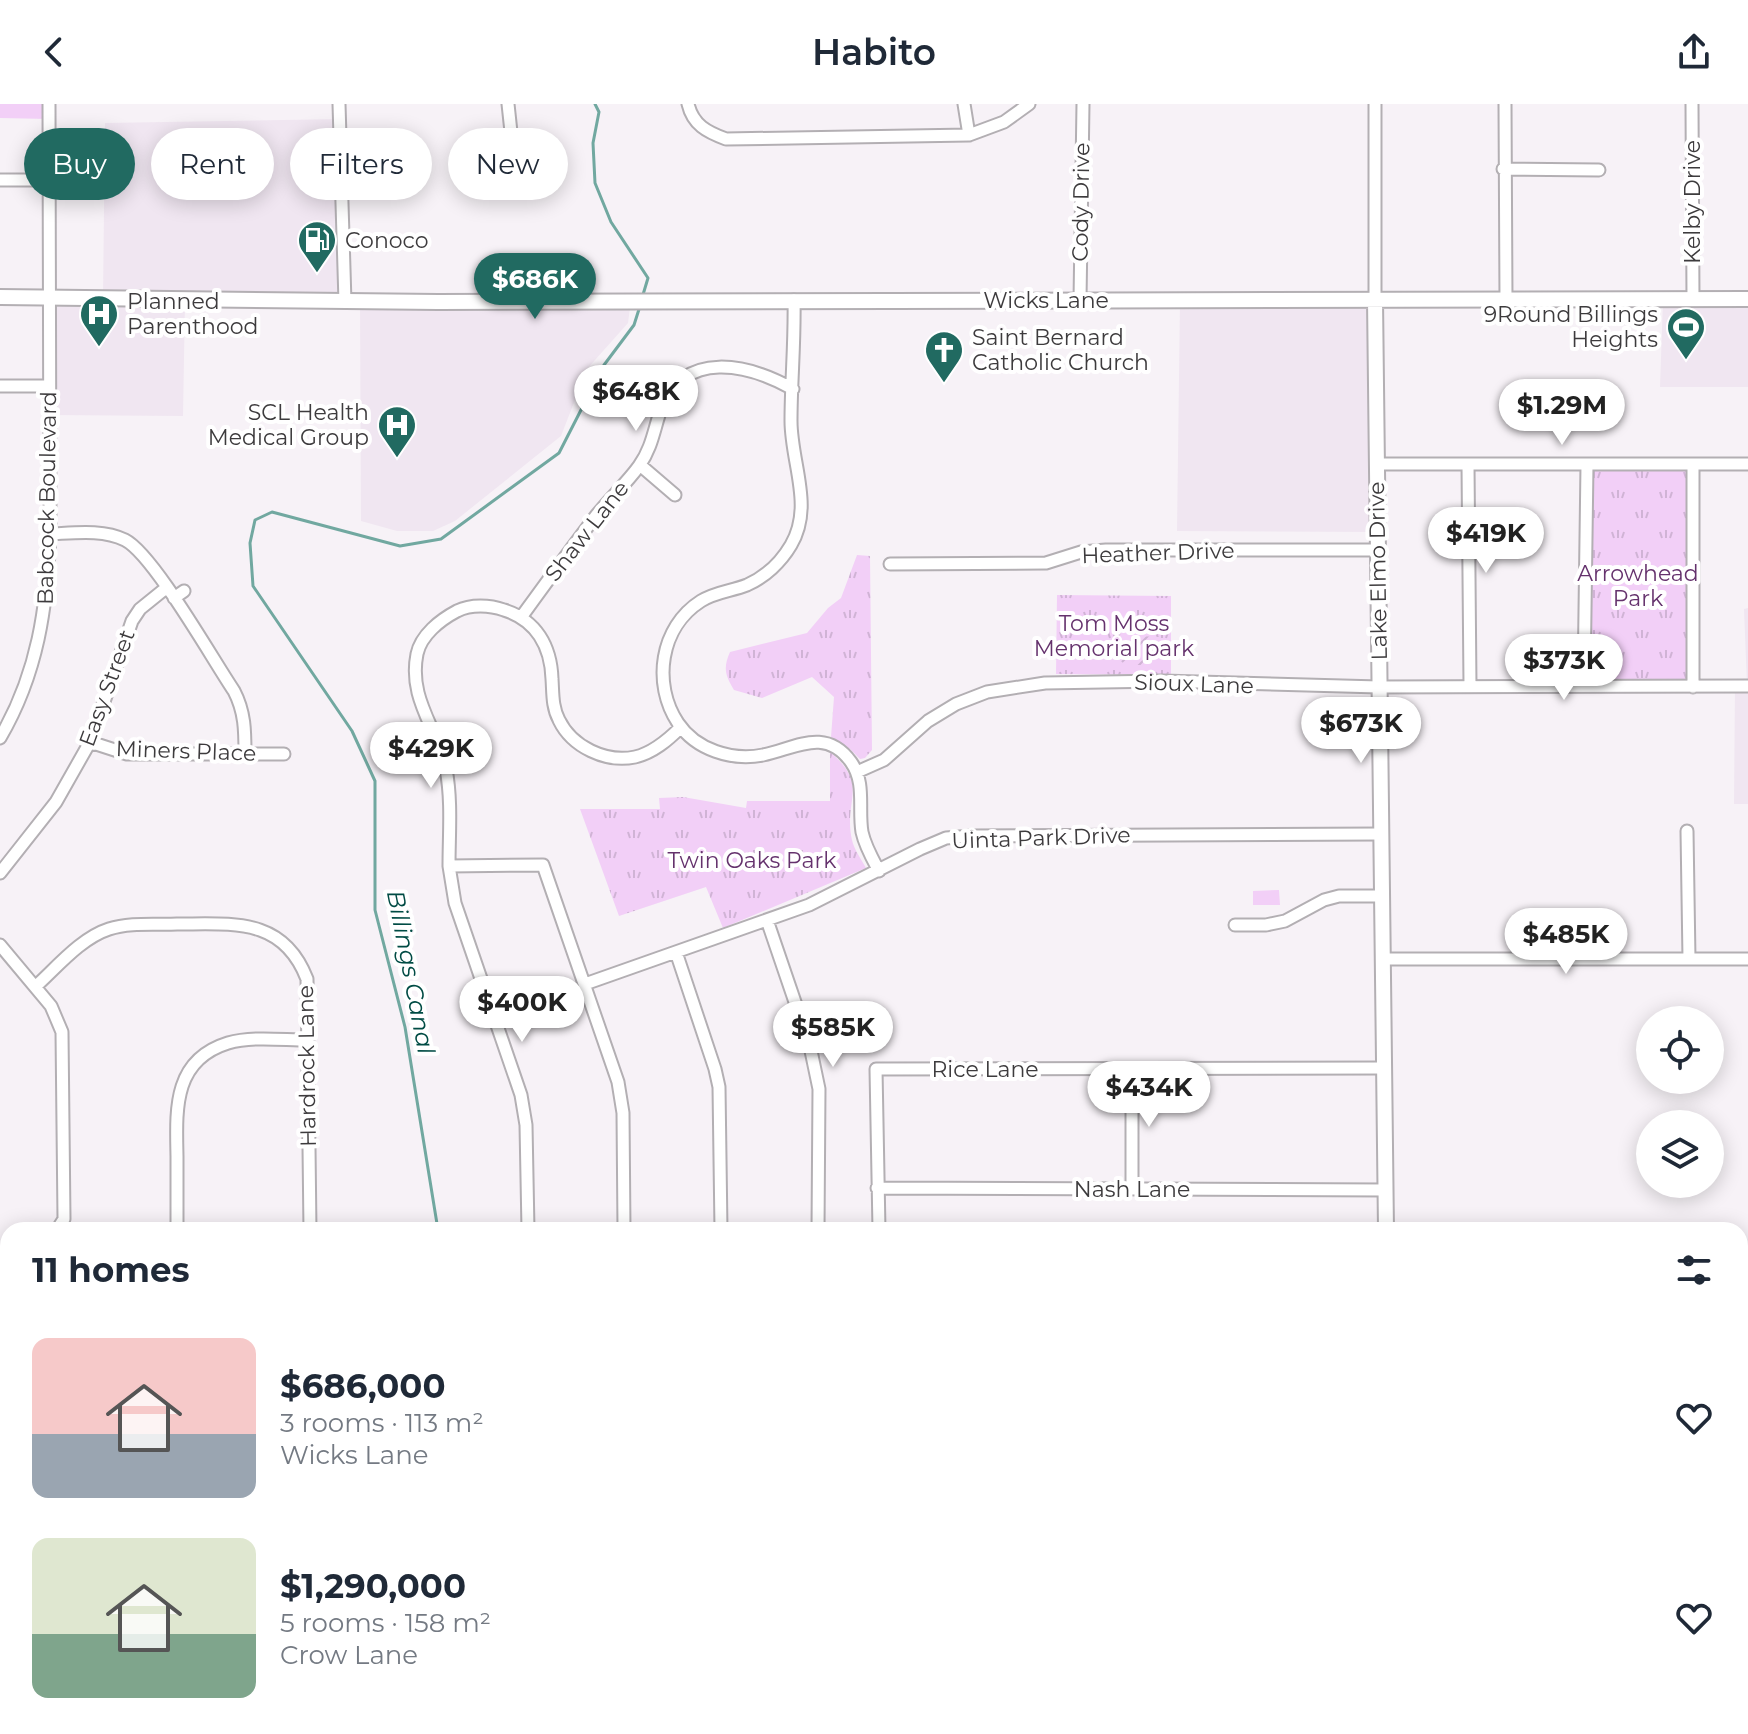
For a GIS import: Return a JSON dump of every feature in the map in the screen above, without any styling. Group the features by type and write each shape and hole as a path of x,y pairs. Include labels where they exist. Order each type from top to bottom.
{"main road":[{"name":"Wicks Lane","path":"0,297 345,302 1748,299"},
{"name":"Lake Elmo Drive","path":"1375,300 1386,1222"}],"street":[{"name":"Babcock Boulevard","path":"49,104 49,128"},
{"path":"339,104 345,302"},
{"path":"508,104 511,128"},
{"path":"688,104 691,116 705,131 726,139 969,135 1004,122 1029,104"},
{"path":"964,104 969,135"},
{"name":"Cody Drive","path":"1080,300 1083,104"},
{"name":"Lake Elmo Drive","path":"1375,104 1375,300"},
{"path":"1505,104 1506,300"},
{"name":"Kelby Drive","path":"1692,104 1693,300"},
{"path":"1503,169 1599,170"},
{"path":"0,180 24,180"},
{"name":"Babcock Boulevard","path":"1,732 20,698 43,626 50,534 50,200"},
{"path":"794,300 792,446 801,485 799,530 779,562 768,572 748,585 705,598 687,610 664,653 662,679 667,707 681,727 702,746 745,758 811,741 837,748 857,772 862,829 866,846 879,871"},
{"name":"Shaw Lane","path":"522,616 597,515 640,465 652,444 662,407 678,383 694,373 716,366 734,366 777,380 793,389"},
{"path":"0,386 49,386"},
{"path":"1377,464 1748,464"},
{"path":"1693,464 1693,687"},
{"path":"640,465 675,495"},
{"path":"1468,465 1470,685"},
{"path":"1584,684 1587,465"},
{"path":"50,534 109,535 124,539 137,548 166,588 179,595 241,705 245,724 245,754"},
{"name":"Heather Drive","path":"890,564 1046,563 1081,552 1106,550 1379,550"},
{"name":"Easy Street","path":"0,873 47,815 90,742 132,621 140,609 166,588"},
{"path":"528,1222 526,1125 521,1095 455,903 449,866 450,800 446,770 440,746 416,694 414,672 419,647 437,622 460,609 490,607 522,616 545,641 552,666 553,701 558,719 570,737 589,751 611,757 635,757 665,742 681,727"},
{"name":"Sioux Lane","path":"857,772 884,760 928,721 956,704 1013,686 1162,681 1379,687 1584,684 1748,686"},
{"name":"Miners Place","path":"90,742 127,754 284,754"},
{"path":"1687,831 1689,959"},
{"name":"Uinta Park Drive","path":"585,984 809,905 946,838 1381,834"},
{"path":"449,866 543,865 618,1082 624,1222"},
{"path":"1235,925 1266,925 1285,921 1324,900 1339,896 1382,896"},
{"path":"767,920 807,1037 819,1089 818,1222"},
{"name":"Hardrock Lane","path":"36,986 84,943 109,929 138,925 234,924 261,928 285,943 300,961 307,979 310,1222"},
{"path":"0,945 51,1006 62,1032 62,1222"},
{"path":"676,952 719,1087 721,1222"},
{"path":"1383,959 1748,959"},
{"path":"177,1222 176,1104 194,1057 230,1042 308,1040"},
{"name":"Rice Lane","path":"877,1188 876,1069 1383,1068"},
{"path":"1132,1069 1132,1189"},
{"path":"877,1188 879,1222"},
{"name":"Nash Lane","path":"877,1188 1386,1190"}],"shaded area":[{"path":"340,119 340,128 290,128 290,200 342,200 345,302 185,300 183,416 49,415 49,298 103,298 104,200 135,200 135,128 105,128 105,123"},
{"path":"1748,299 1748,387 1660,387 1663,300"},
{"path":"631,300 628,323 587,369 561,436 455,521 433,531 397,531 361,521 360,302"},
{"path":"1375,300 1378,532 1177,531 1180,301"},
{"path":"1748,608 1748,804 1734,804 1735,686 1747,685 1744,609"}],"green space":[{"path":"0,104 42,104 50,119 0,118"},
{"name":"Arrowhead Park","path":"1693,467 1689,683 1588,684 1591,469"},
{"path":"857,555 870,556 872,750 860,759 831,737 834,697 812,677 762,698 734,690 726,667 730,652 807,633 841,598"},
{"name":"Tom Moss Memorial park","path":"1057,595 1171,596 1171,675 1056,674"},
{"path":"1137,636 1159,637 1162,643 1161,660 1155,665 1125,665 1121,661 1120,647"},
{"name":"Twin Oaks Park","path":"830,752 849,774 853,793 850,814 852,840 866,868 723,928 706,887 619,916 580,809 660,809 659,798 683,797 746,808 747,801 830,801"},
{"path":"1279,890 1280,905 1253,905 1253,891"}],"waterway":[{"name":"Billings Canal","path":"595,104 599,112 593,143 595,183 611,222 648,278 642,298"},
{"name":"Billings Canal","path":"437,1222 405,1027 375,910 375,781 352,731 253,586 250,543 255,520 272,512 400,546 441,539 559,453 604,365 634,325 640,306"}],"place":[{"name":"Conoco","path":"317,274"},
{"name":"Planned Parenthood","path":"99,348"},
{"name":"9Round Billings Heights","path":"1686,361"},
{"name":"Saint Bernard Catholic Church","path":"944,384"},
{"name":"SCL Health Medical Group","path":"397,459"}]}
